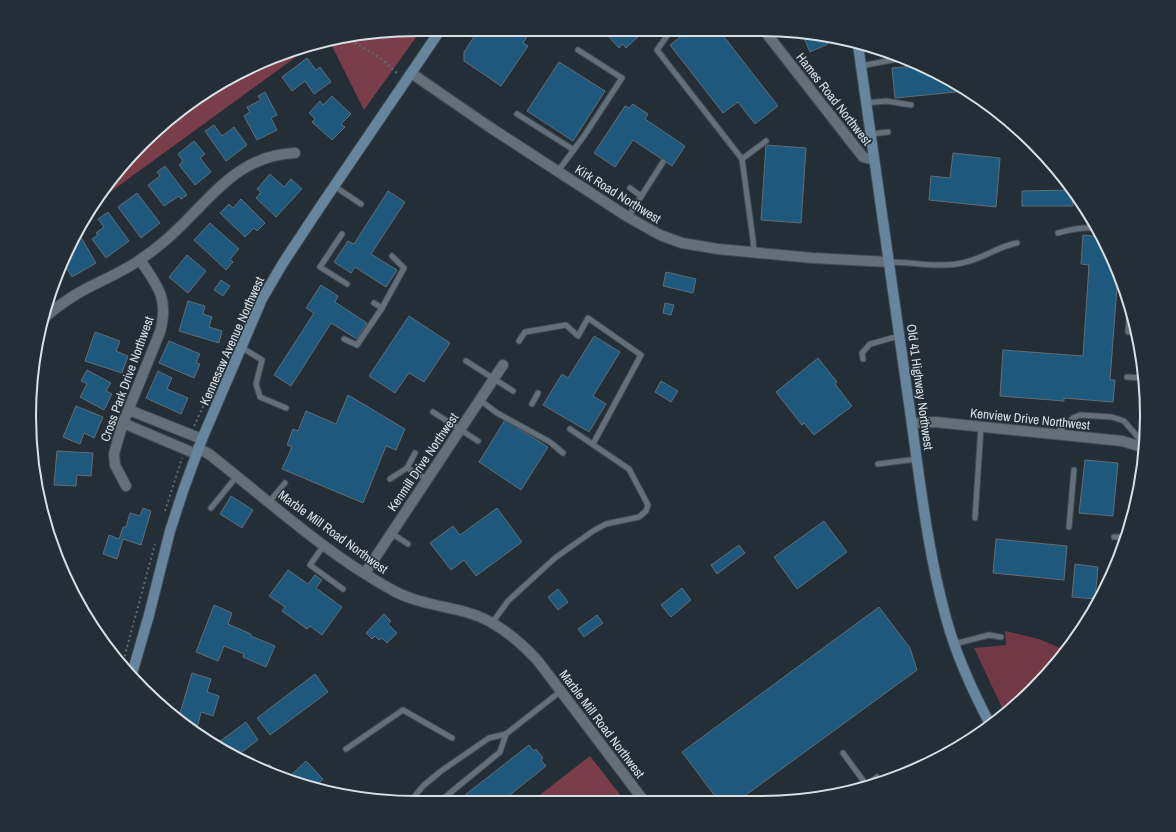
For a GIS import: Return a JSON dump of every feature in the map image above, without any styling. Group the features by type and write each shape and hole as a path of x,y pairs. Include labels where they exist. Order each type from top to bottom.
{"street":[{"name":"Kennesaw Avenue Northwest","path":"133,670 149,615 170,530 199,447 262,299 283,263 334,186 436,36"},
{"name":"Hames Road Northwest","path":"769,36 863,157 874,160"},
{"name":"Old 41 Highway Northwest","path":"859,49 917,459 936,578 954,644 976,697 988,720"},
{"name":"Kirk Road Northwest","path":"411,73 488,126 628,217 660,235 682,243 713,249 813,258 889,262"},
{"path":"51,313 68,299 140,260 169,237 215,190 236,174 265,158 295,153"},
{"name":"Cross Park Drive Northwest","path":"126,486 116,465 114,454 119,434 160,332 163,317 163,307 159,289 140,260"},
{"name":"Kenmill Drive Northwest","path":"365,573 503,365"},
{"path":"129,410 199,447"},
{"name":"Kenview Drive Northwest","path":"912,423 935,422 1056,434 1122,441 1139,446"},
{"path":"123,424 199,447"},
{"name":"Marble Mill Road Northwest","path":"199,447 324,545 396,592 466,612 492,623 508,633 527,649 561,691 640,796"}],"lane":[{"path":"667,36 657,50 742,159 754,253"},
{"path":"558,171 574,150 622,78 578,50"},
{"path":"861,66 894,61"},
{"path":"866,102 886,101 911,105"},
{"path":"517,114 574,150"},
{"path":"871,134 888,132"},
{"path":"742,159 766,141"},
{"path":"628,217 663,162"},
{"path":"334,186 362,204"},
{"path":"630,188 641,196"},
{"path":"1058,233 1073,228 1090,227"},
{"path":"342,234 320,267 347,284"},
{"path":"889,262 950,265 974,260 998,248 1017,243"},
{"path":"344,340 357,346 382,308 404,268 392,256"},
{"path":"374,303 382,308"},
{"path":"519,341 525,332 566,325 578,336 588,318 641,355 593,444"},
{"path":"1129,324 1128,332 1130,332"},
{"path":"863,359 862,353 870,344 899,336"},
{"path":"241,347 262,360 256,384 260,397 286,408"},
{"path":"466,361 513,391"},
{"path":"1127,377 1138,378"},
{"path":"532,404 538,393"},
{"path":"480,400 497,413 550,442 563,453"},
{"path":"433,412 478,441"},
{"path":"1056,434 1073,418 1080,415 1112,417 1124,421 1139,440"},
{"path":"975,518 981,427"},
{"path":"492,623 508,601 555,558 593,531 606,524 639,517 646,511 648,505 629,469 570,429"},
{"path":"390,479 407,468 415,453"},
{"path":"878,464 917,459"},
{"path":"407,468 427,479"},
{"path":"1068,527 1074,470"},
{"path":"211,508 237,476"},
{"path":"269,502 285,484"},
{"path":"391,533 408,544"},
{"path":"1114,536 1120,537"},
{"path":"324,545 310,565 343,590"},
{"path":"954,644 989,635 1001,637"},
{"path":"415,796 423,786 441,771 489,738 506,734 561,691"},
{"path":"346,749 403,710 452,738"},
{"path":"446,796 500,752 506,734"},
{"path":"843,753 864,781"}],"path":[{"path":"352,41 379,58 398,74"}],"shaded area":[{"path":"417,36 364,110 332,46 366,39"},
{"path":"299,54 109,193 130,165 147,147 165,130 205,100 248,75"},
{"path":"1005,631 1039,639 1060,648 1046,667 1029,685 1002,708 974,648 1006,645"},
{"path":"590,756 621,796 538,796"}],"building":[{"path":"474,36 527,36 523,43 528,46 501,86 464,61 464,52"},
{"path":"608,36 639,36 626,48 623,44 619,48"},
{"path":"682,36 723,36 778,106 755,124 738,102 723,113 670,45"},
{"path":"804,39 827,42 828,44 810,52"},
{"path":"307,58 316,70 320,67 331,82 314,94 305,81 292,91 282,77"},
{"path":"559,62 605,91 573,141 527,111"},
{"path":"908,67 928,75 958,92 895,98 892,68"},
{"path":"265,92 277,115 271,118 277,130 257,140 244,116 250,112 247,107 261,100 258,96"},
{"path":"332,96 351,114 341,124 345,127 332,140 312,122 315,119 309,113 320,101 323,105"},
{"path":"633,104 648,114 645,119 685,146 672,166 633,140 615,167 594,153 625,106 629,108"},
{"path":"214,125 222,136 234,127 247,145 226,161 205,131"},
{"path":"194,141 205,154 200,158 211,172 195,185 179,165 183,161 178,154"},
{"path":"766,145 806,148 801,223 761,220"},
{"path":"953,153 1000,158 996,207 929,200 931,176 950,178"},
{"path":"165,166 187,195 181,199 179,196 164,206 148,185 160,176 157,172"},
{"path":"270,174 284,187 291,179 302,189 276,217 256,198 261,192 257,189"},
{"path":"1065,190 1073,201 1073,206 1022,206 1022,191"},
{"path":"388,191 405,202 371,254 397,270 386,287 355,267 351,273 334,262 348,241 354,244"},
{"path":"137,193 160,223 141,238 118,207"},
{"path":"241,199 265,223 257,231 254,228 245,237 220,213 229,204 233,208"},
{"path":"108,212 129,241 106,258 92,239 98,235 96,233 104,227 98,219"},
{"path":"210,223 239,249 230,259 233,262 226,270 194,240"},
{"path":"1083,235 1095,236 1117,286 1110,380 1115,380 1113,402 1064,398 1064,401 1000,396 1003,350 1083,356 1089,265 1081,264"},
{"path":"81,237 96,263 72,277 66,268"},
{"path":"187,255 206,271 188,293 169,277"},
{"path":"666,272 696,279 693,293 663,286"},
{"path":"221,280 230,286 223,296 214,290"},
{"path":"321,285 338,296 335,302 367,323 357,339 331,323 291,386 274,375 314,313 306,308"},
{"path":"188,301 205,306 203,314 212,317 209,327 222,331 219,343 179,331"},
{"path":"665,303 674,305 671,315 663,313"},
{"path":"409,316 450,343 424,382 409,373 395,393 369,376"},
{"path":"95,332 120,341 116,351 128,356 122,373 85,361"},
{"path":"594,336 620,352 593,396 606,404 589,432 543,405 562,374 568,378"},
{"path":"169,341 200,354 196,363 200,364 194,378 159,363"},
{"path":"818,358 837,382 835,384 852,406 814,435 804,423 802,425 776,392"},
{"path":"87,370 111,383 106,391 112,394 104,410 80,397 87,384 81,381"},
{"path":"158,371 172,378 167,389 188,398 181,414 146,398"},
{"path":"661,381 678,391 671,402 655,392"},
{"path":"348,395 405,429 396,450 386,446 363,503 282,469 292,447 287,445 293,429 298,431 306,411 336,424"},
{"path":"76,406 103,417 94,438 84,433 80,444 63,437"},
{"path":"505,420 548,447 521,490 479,462"},
{"path":"57,451 93,453 91,476 77,475 76,486 54,485"},
{"path":"1085,460 1118,463 1113,516 1079,513"},
{"path":"231,496 253,510 242,528 220,514"},
{"path":"143,508 151,511 141,545 123,539 117,559 103,554 109,535 119,539 123,527 126,527 130,513 140,516"},
{"path":"497,508 522,542 476,576 464,560 451,570 430,543 453,526 460,535"},
{"path":"824,521 847,552 797,589 774,557"},
{"path":"996,539 1067,546 1064,580 993,573"},
{"path":"739,545 745,553 717,574 711,565"},
{"path":"1075,564 1098,567 1095,594 1093,599 1072,597"},
{"path":"288,570 308,584 315,575 322,580 316,588 342,607 322,635 310,626 307,629 282,611 285,607 269,596"},
{"path":"682,588 691,600 671,617 661,605"},
{"path":"558,589 568,602 558,610 548,597"},
{"path":"214,605 232,613 228,624 275,646 266,667 243,657 244,654 224,646 218,661 196,652"},
{"path":"879,607 910,648 917,670 744,796 715,796 682,752"},
{"path":"384,614 391,621 388,624 397,633 387,643 382,638 379,640 375,636 372,639 366,633"},
{"path":"597,615 603,623 584,637 578,629"},
{"path":"192,673 211,679 207,692 219,696 213,716 201,712 197,726 180,713"},
{"path":"315,674 328,692 270,735 257,718"},
{"path":"246,722 258,740 241,753 220,741"},
{"path":"529,745 534,751 536,749 543,758 541,760 546,766 508,796 465,795"},
{"path":"306,761 323,779 319,783 291,775"}]}
